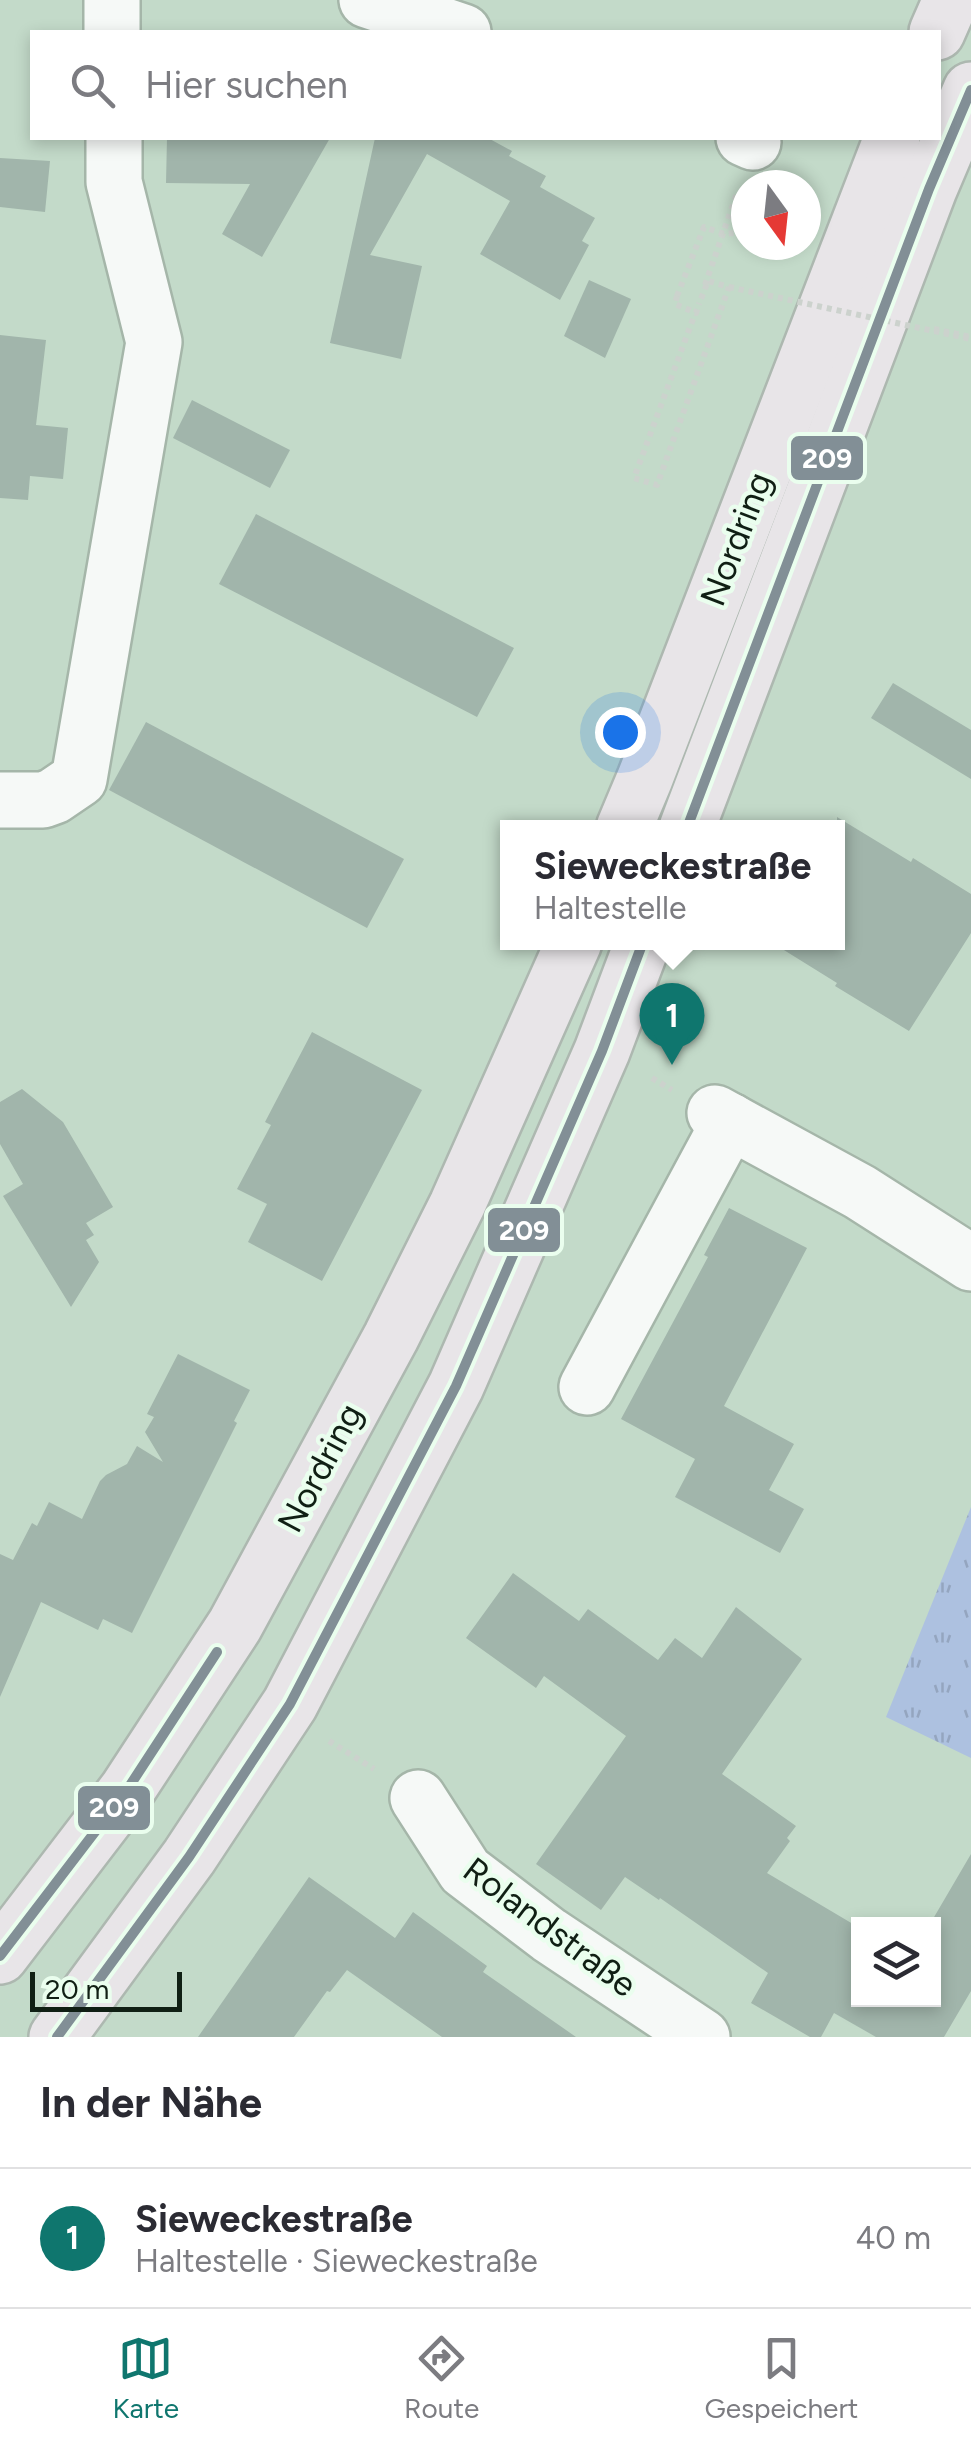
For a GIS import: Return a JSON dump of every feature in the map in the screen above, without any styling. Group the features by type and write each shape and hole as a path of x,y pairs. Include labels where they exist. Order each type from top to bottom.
{"main road":[{"path":"938,30 951,0"},
{"name":"Nordring","path":"690,820 929,189 971,90"},
{"name":"Nordring","path":"627,820 891,140"},
{"name":"Nordring","path":"0,1956 126,1790 235,1625 391,1337 449,1221 571,950"},
{"path":"56,2037 189,1857 290,1704 456,1386 602,1051 640,950"}],"street":[{"path":"112,0 112,30"},
{"path":"367,0 457,30"},
{"path":"2,809 54,796 80,779 154,342 114,182 114,140"},
{"path":"587,1387 722,1117 860,1192 971,1262"},
{"name":"Rolandstraße","path":"418,1798 465,1870 549,1936 702,2037"}],"path":[{"path":"701,296 724,234 749,140"},
{"path":"731,233 704,227 674,304 696,312 708,281 971,338"},
{"path":"692,319 634,478 657,486 730,287"},
{"path":"934,329 971,338"}],"green space":[{"path":"971,1507 971,1758 886,1717"}],"building":[{"path":"167,140 329,140 262,257 222,234 250,184 166,183"},
{"path":"375,140 492,140 512,151 509,156 546,176 540,187 595,218 582,241 589,245 560,300 480,254 510,201 427,154 370,255 422,266 401,359 330,343"},
{"path":"0,158 50,161 45,212 0,207"},
{"path":"589,280 631,299 605,358 564,336"},
{"path":"0,335 46,340 36,425 68,428 63,479 30,476 28,500 0,498"},
{"path":"192,400 290,450 270,488 173,438"},
{"path":"256,514 514,648 477,717 219,584"},
{"path":"893,683 971,730 971,779 871,718"},
{"path":"146,722 404,859 367,928 109,790"},
{"path":"845,822 971,894 971,933 909,1031 835,986 837,983 784,950 845,950"},
{"path":"312,1032 422,1090 322,1281 248,1242 267,1204 237,1189 271,1125 265,1122"},
{"path":"22,1089 63,1122 113,1207 86,1223 94,1235 86,1240 99,1262 71,1307 3,1196 23,1184 0,1144 0,1102"},
{"path":"729,1208 807,1248 724,1406 794,1444 769,1490 804,1509 780,1553 675,1497 695,1459 621,1419 708,1257 704,1255"},
{"path":"178,1354 250,1390 132,1633 103,1619 98,1630 41,1602 0,1697 0,1554 13,1560 32,1523 37,1526 49,1502 82,1519 100,1481 127,1464 137,1446 163,1462 145,1432 154,1417 147,1414"},
{"path":"513,1573 579,1621 588,1609 658,1660 675,1638 702,1658 736,1607 802,1659 722,1774 796,1826 767,1873 851,1923 851,2007 941,2007 941,1917 934,1917 971,1854 971,1991 944,2037 876,2037 834,2013 821,2037 810,2037 751,2003 768,1973 660,1898 625,1877 601,1910 536,1864 626,1736 544,1676 536,1688 466,1638"},
{"path":"309,1877 395,1938 413,1912 487,1966 483,1972 576,2037 442,2037 347,1970 294,2037 198,2037"}],"transit line":[{"name":"209","path":"690,820 929,189 971,90"},
{"name":"209","path":"57,2037 189,1857 290,1704 456,1386 602,1051 640,950"},
{"name":"209","path":"0,1956 127,1790 217,1652"}],"place":[{"name":"Sieweckestraße","path":"672,1065"}]}
